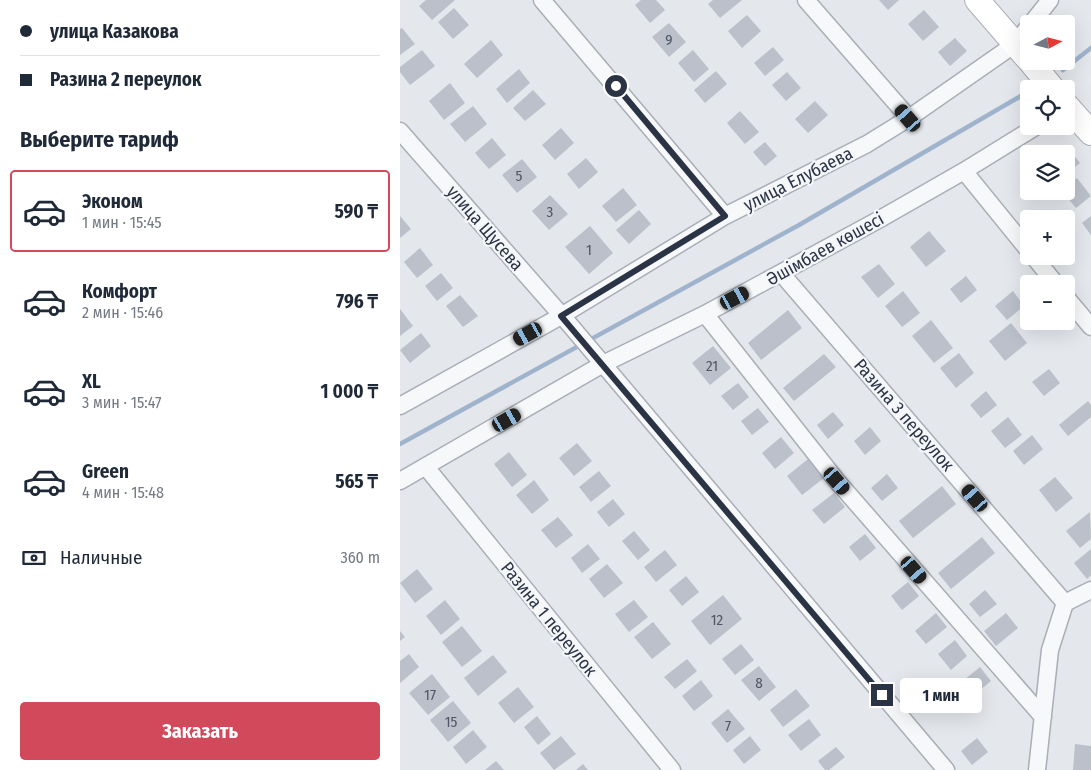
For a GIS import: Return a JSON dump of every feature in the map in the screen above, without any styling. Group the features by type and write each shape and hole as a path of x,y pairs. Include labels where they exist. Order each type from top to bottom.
{"street":[{"path":"542,0 725,216"},
{"path":"806,0 908,118"},
{"path":"977,0 1020,37"},
{"name":"улица Елубаева","path":"1042,15 1050,0"},
{"name":"улица Елубаева","path":"400,406 566,320 725,216 866,144 1020,47"},
{"path":"1075,115 1091,133"},
{"name":"улица Щусева","path":"400,131 566,320 946,770"},
{"name":"Әшімбаев көшесі","path":"400,481 426,467 598,358 704,314 964,171 1022,135"},
{"path":"964,171 1020,239"},
{"path":"1040,265 1049,275"},
{"name":"Разина 3 переулок","path":"781,273 1065,603"},
{"path":"1075,308 1091,327"},
{"path":"704,314 837,481 1043,717"},
{"name":"Разина 1 переулок","path":"426,467 672,770"},
{"path":"1037,770 1050,650 1065,603 1091,590"}],"building":[{"path":"426,0 455,0 432,20 419,6"},
{"path":"641,0 656,0 665,10 650,23 635,5"},
{"path":"713,0 742,0 720,18 708,4"},
{"path":"879,0 899,0 888,10"},
{"path":"454,8 469,25 453,39 438,22"},
{"path":"924,10 939,27 923,41 908,24"},
{"path":"747,15 761,31 742,48 728,31"},
{"path":"669,23 686,42 669,57 652,37"},
{"path":"402,28 415,44 400,55 400,29"},
{"path":"955,38 967,51 950,66 938,52"},
{"path":"491,40 503,55 477,78 464,64"},
{"path":"773,47 784,60 765,76 754,63"},
{"path":"422,50 435,66 410,85 400,72 400,67"},
{"path":"693,50 709,69 694,82 678,63"},
{"path":"519,69 530,83 507,103 496,89"},
{"path":"716,71 727,84 705,103 694,90"},
{"path":"787,72 801,88 786,101 772,85"},
{"path":"450,83 465,103 444,120 429,101"},
{"path":"533,90 546,104 525,121 513,108"},
{"path":"815,101 828,115 808,133 795,119"},
{"path":"473,106 487,124 465,142 450,124"},
{"path":"740,111 759,132 745,144 727,123"},
{"path":"561,128 574,143 555,160 542,145"},
{"path":"492,138 506,155 489,169 475,153"},
{"path":"765,142 777,156 765,166 753,152"},
{"path":"1075,156 1080,163 1075,167"},
{"path":"586,158 598,172 579,189 567,174"},
{"path":"522,159 537,177 517,193 502,175"},
{"path":"1077,178 1091,196 1076,208 1069,200 1075,200 1075,180"},
{"path":"623,188 637,205 616,222 602,206"},
{"path":"550,195 568,214 549,230 532,211"},
{"path":"639,210 651,224 629,244 616,230"},
{"path":"400,216 411,229 400,238"},
{"path":"1091,216 1091,235 1082,223"},
{"path":"590,226 613,253 589,274 565,247"},
{"path":"929,231 946,251 926,267 910,247"},
{"path":"420,248 433,265 417,278 404,262"},
{"path":"879,264 895,284 878,298 861,277"},
{"path":"441,273 453,288 437,301 425,286"},
{"path":"966,276 977,290 961,303 950,289"},
{"path":"903,291 920,313 902,327 885,306"},
{"path":"1013,291 1020,301 1020,309 1007,320 995,306"},
{"path":"460,295 478,316 463,327 446,306"},
{"path":"400,309 413,326 400,336"},
{"path":"788,310 802,328 761,360 748,343"},
{"path":"931,320 953,348 934,363 912,336"},
{"path":"1011,323 1027,343 1005,361 989,341"},
{"path":"421,333 431,346 410,363 400,350"},
{"path":"713,346 731,368 710,385 692,363"},
{"path":"959,353 974,373 956,388 940,368"},
{"path":"824,354 836,367 794,401 783,388"},
{"path":"1049,369 1060,383 1044,396 1032,382"},
{"path":"738,383 749,397 733,410 721,396"},
{"path":"986,391 997,405 981,418 970,405"},
{"path":"1088,401 1091,405 1091,417 1068,436 1059,425"},
{"path":"758,408 769,422 752,435 741,421"},
{"path":"833,412 844,425 828,439 817,425"},
{"path":"1008,417 1022,435 1005,448 991,431"},
{"path":"870,427 881,441 865,455 854,441"},
{"path":"1032,435 1043,449 1024,465 1013,451"},
{"path":"781,437 794,453 775,469 762,453"},
{"path":"577,443 592,461 574,476 559,458"},
{"path":"509,452 527,475 512,487 494,464"},
{"path":"808,459 824,478 802,495 787,476"},
{"path":"599,471 611,486 591,502 579,487"},
{"path":"887,474 898,488 882,501 871,488"},
{"path":"1055,477 1073,498 1056,512 1039,490"},
{"path":"534,480 549,500 532,514 516,495"},
{"path":"942,486 956,504 913,538 899,521"},
{"path":"834,493 845,507 824,524 812,510"},
{"path":"613,499 625,514 609,527 597,512"},
{"path":"1090,512 1091,539 1080,548 1066,531"},
{"path":"558,517 573,535 556,548 541,530"},
{"path":"634,531 650,550 638,560 622,541"},
{"path":"865,534 876,548 860,561 849,547"},
{"path":"982,537 995,553 951,589 938,573"},
{"path":"588,544 600,559 582,573 571,558"},
{"path":"1091,549 1091,575 1087,579 1074,563"},
{"path":"665,550 677,565 656,582 644,567"},
{"path":"607,564 623,583 604,598 589,579"},
{"path":"417,569 433,589 415,603 400,583"},
{"path":"686,576 699,592 682,606 669,590"},
{"path":"908,582 919,596 902,610 891,596"},
{"path":"985,590 997,604 980,617 969,604"},
{"path":"723,595 742,619 710,645 691,621"},
{"path":"445,600 460,619 441,635 426,616"},
{"path":"634,600 648,617 629,632 615,614"},
{"path":"936,613 947,627 926,644 915,631"},
{"path":"1006,613 1018,628 996,646 984,631"},
{"path":"653,622 671,644 652,659 634,637"},
{"path":"462,626 482,651 462,667 442,642"},
{"path":"400,631 405,637 400,641"},
{"path":"955,640 967,656 951,670 938,654"},
{"path":"741,644 754,660 735,675 722,659"},
{"path":"409,654 419,667 400,683 400,661"},
{"path":"493,655 507,672 478,696 464,678"},
{"path":"687,659 697,671 675,689 664,677"},
{"path":"759,666 776,687 759,701 741,680"},
{"path":"980,667 991,681 975,694 964,680"},
{"path":"432,674 450,697 428,715 409,693"},
{"path":"701,680 713,696 694,711 682,696"},
{"path":"518,687 534,707 514,723 498,703"},
{"path":"796,689 810,706 783,727 770,710"},
{"path":"453,701 471,723 448,742 430,720"},
{"path":"728,709 745,729 727,743 711,723"},
{"path":"537,716 551,734 538,745 524,727"},
{"path":"809,719 821,735 801,751 788,735"},
{"path":"473,730 487,747 466,764 453,747"},
{"path":"561,736 576,754 554,770 540,753"},
{"path":"750,736 761,750 744,764 733,750"},
{"path":"977,738 988,752 972,765 961,751"},
{"path":"1075,744 1091,746 1091,770 1073,770"},
{"path":"836,747 845,757 829,770 825,770 818,761"},
{"path":"496,761 504,770 485,770"},
{"path":"583,764 588,770 576,770"}],"waterway":[{"path":"1075,61 1091,48"},
{"path":"400,444 799,225 1020,96"}],"route":[{"path":"616,86 725,216 561,316 882,695"}]}
